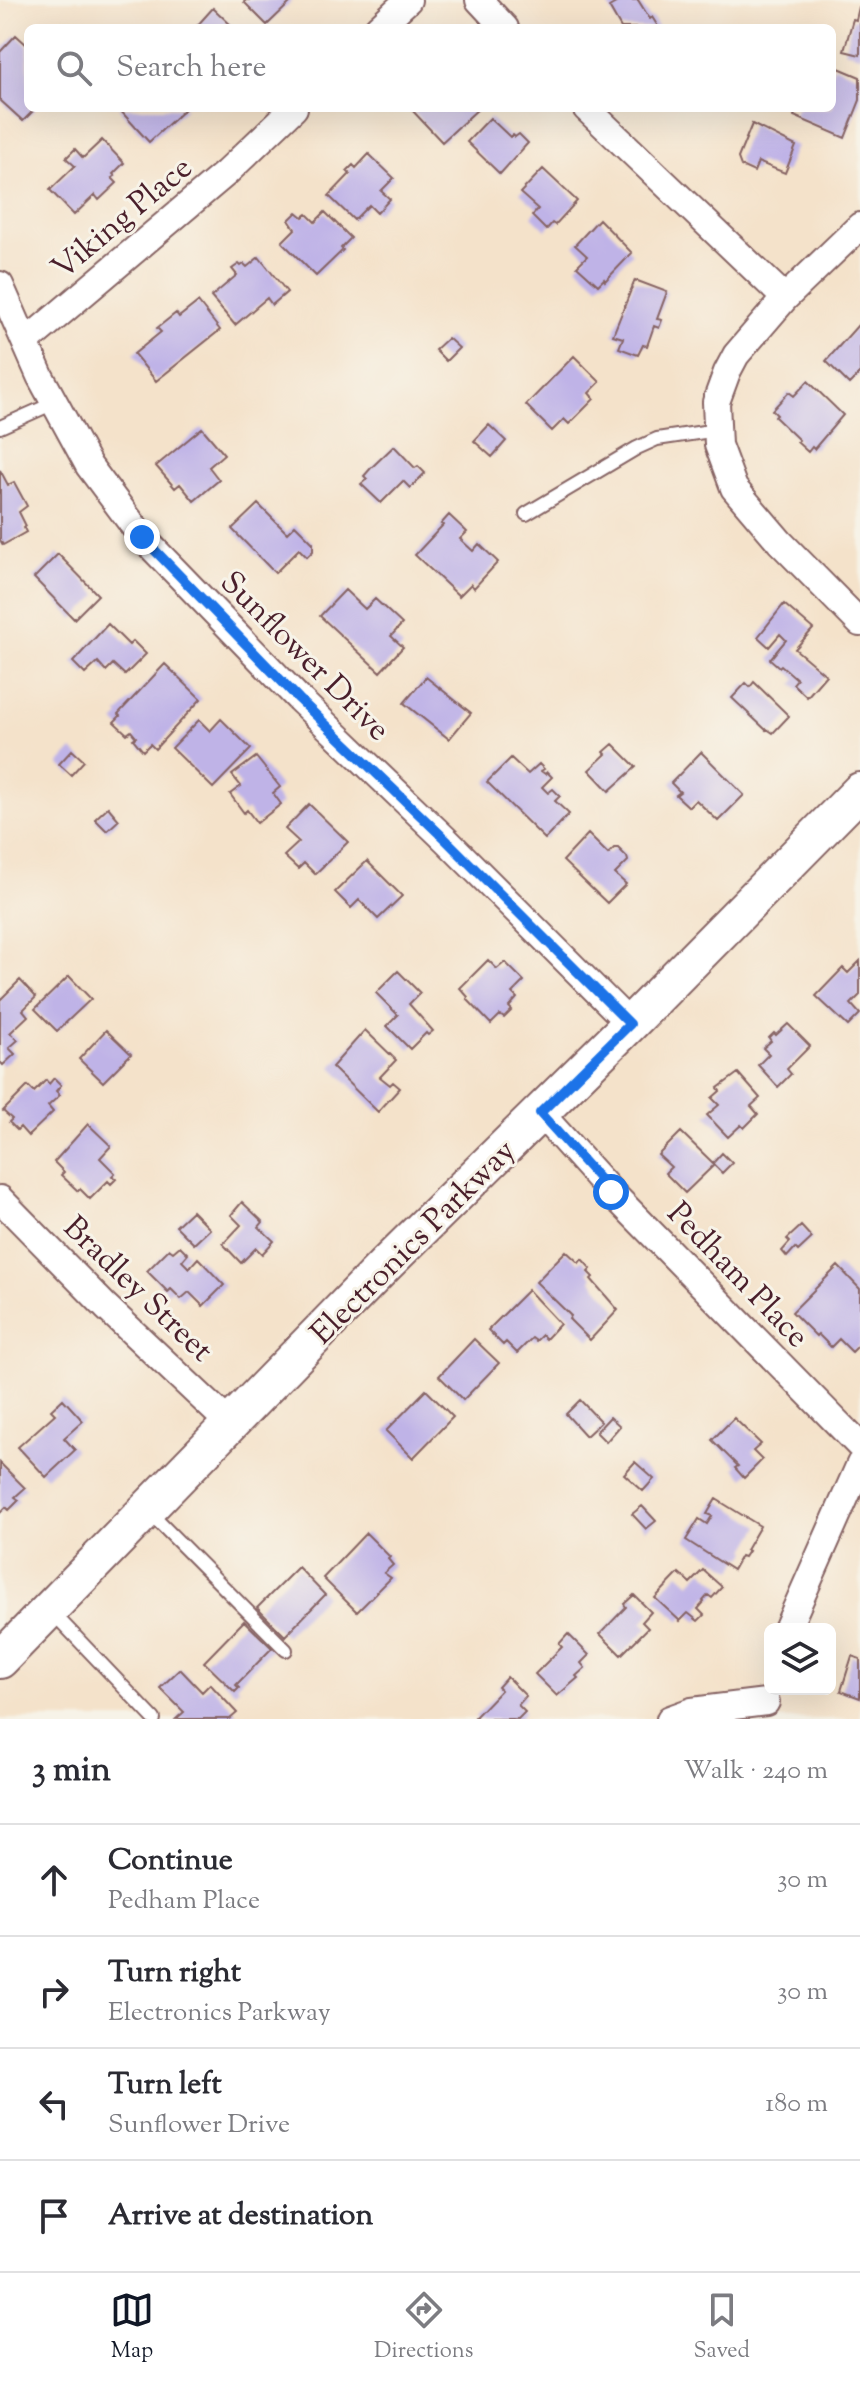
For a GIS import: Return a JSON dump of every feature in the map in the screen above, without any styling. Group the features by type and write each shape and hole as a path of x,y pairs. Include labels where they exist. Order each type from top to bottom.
{"main road":[{"name":"Electronics Parkway","path":"0,1660 385,1265 630,1024 860,791"}],"street":[{"path":"382,24 408,0"},
{"path":"479,0 501,24"},
{"name":"Viking Place","path":"26,342 226,173 290,112"},
{"path":"590,112 785,298"},
{"path":"860,226 785,298 736,355 716,402 718,445 734,488 780,542 860,623"},
{"name":"Sunflower Drive","path":"0,285 40,376 89,466 142,537 299,699 630,1024"},
{"name":"Pedham Place","path":"540,1113 611,1192 860,1446"},
{"name":"Bradley Street","path":"0,1199 106,1307 231,1425"},
{"path":"790,1623 860,1464"},
{"path":"670,1719 692,1711 767,1700"}],"lane":[{"path":"0,427 54,403"},
{"path":"526,514 657,439 717,430"},
{"path":"147,1510 286,1650"},
{"path":"49,1610 154,1719"}],"building":[{"path":"246,0 293,0 268,24 244,2"},
{"path":"621,0 638,0 656,24 619,24 609,7"},
{"path":"860,7 860,55 844,51"},
{"path":"213,8 230,24 199,24"},
{"path":"16,35 24,42 24,112 32,112 23,121 0,100 0,52"},
{"path":"836,67 860,77 860,100 845,138 794,116 796,112 836,112"},
{"path":"122,112 182,112 149,142"},
{"path":"414,112 475,112 442,142"},
{"path":"490,118 510,137 519,134 528,143 500,174 467,142"},
{"path":"752,124 796,146 785,173 758,162 754,172 741,166 738,158"},
{"path":"102,140 124,163 113,174 115,176 112,178 117,183 99,200 95,195 74,215 50,190 75,166 66,158 75,149 83,158"},
{"path":"369,154 394,178 381,191 390,199 377,213 369,205 354,220 329,196 350,174 347,171 353,165 356,168"},
{"path":"543,169 577,201 555,225 552,223 546,230 532,216 538,209 520,193"},
{"path":"297,212 303,217 307,214 315,222 325,212 351,238 316,276 282,242 295,229 289,220"},
{"path":"599,219 632,253 598,285 577,266 587,256 575,245"},
{"path":"259,257 287,292 272,305 267,298 235,325 211,297 237,275 232,269 239,264 247,267"},
{"path":"635,280 667,292 657,319 662,320 659,328 654,326 647,346 643,345 638,355 619,348 623,338 613,335"},
{"path":"198,302 220,330 156,381 134,354 161,332 157,328 176,313 179,317"},
{"path":"858,325 860,373 849,384 826,361"},
{"path":"448,338 459,348 446,361 435,350"},
{"path":"574,356 600,382 589,393 594,399 569,424 564,419 552,431 526,405"},
{"path":"808,381 843,415 808,452 772,410 789,392 794,396"},
{"path":"489,425 506,441 492,457 474,441"},
{"path":"202,428 224,454 209,467 219,480 194,501 180,484 175,488 156,466"},
{"path":"394,446 415,468 418,466 425,473 410,488 403,481 381,503 361,484 367,479 364,476"},
{"path":"0,470 8,485 14,482 27,506 19,512 26,532 3,545 0,540"},
{"path":"258,504 287,533 295,525 313,543 313,551 307,557 299,549 275,573 232,529"},
{"path":"449,515 467,532 460,539 473,551 479,544 498,562 474,588 471,584 459,596 415,555"},
{"path":"58,554 98,595 74,619 34,578"},
{"path":"345,590 365,609 375,599 402,624 391,636 403,647 380,672 320,616"},
{"path":"784,604 813,629 795,649 826,675 807,697 793,684 797,679 770,659 786,640 780,634 769,647 758,637"},
{"path":"108,624 129,645 133,641 146,654 125,675 113,664 106,671 98,662 85,674 73,662"},
{"path":"165,664 201,699 155,749 150,744 143,751 133,739 136,737 131,731 127,734 114,722"},
{"path":"426,677 471,713 449,739 404,703"},
{"path":"754,682 789,716 773,733 732,698 746,683 750,687"},
{"path":"221,719 251,749 213,788 172,748 199,720 210,731"},
{"path":"613,744 636,767 609,791 589,770"},
{"path":"72,750 84,761 71,775 59,764"},
{"path":"701,752 744,795 718,821 696,800 689,807 676,795 680,792 671,783"},
{"path":"256,757 280,787 273,793 281,804 257,823 247,810 244,813 230,794 241,786 232,775"},
{"path":"511,758 528,774 539,764 544,769 541,771 552,777 542,787 548,793 553,789 560,796 555,801 569,814 545,839 487,782"},
{"path":"309,804 348,842 315,874 304,863 298,869 284,856 299,842 285,829"},
{"path":"108,807 119,820 107,831 95,819"},
{"path":"588,834 608,854 618,848 627,857 628,861 615,874 626,884 607,903 563,861"},
{"path":"367,861 402,896 378,919 359,900 351,908 335,892"},
{"path":"488,960 497,969 505,962 524,981 512,993 517,998 509,1007 512,1010 504,1018 500,1015 491,1024 460,988"},
{"path":"860,961 860,995 851,1004 860,1014 848,1026 816,996 843,968 848,973"},
{"path":"398,971 420,993 409,1004 433,1031 428,1035 426,1033 410,1049 387,1026 398,1015 376,993"},
{"path":"69,976 91,999 57,1031 35,1009"},
{"path":"20,980 36,997 23,1010 28,1016 10,1033 18,1040 9,1048 15,1054 3,1065 0,1062 0,1000"},
{"path":"788,1024 810,1046 787,1069 791,1074 778,1087 758,1065 769,1054 763,1048 771,1041 769,1038"},
{"path":"106,1030 131,1054 103,1082 79,1059"},
{"path":"365,1030 396,1060 380,1077 400,1088 378,1112 332,1067"},
{"path":"738,1073 760,1098 751,1106 758,1114 744,1128 741,1125 728,1137 707,1115 719,1105 712,1098 720,1091 718,1088"},
{"path":"54,1078 61,1085 56,1091 60,1095 48,1106 53,1112 28,1136 20,1127 17,1130 9,1122 12,1119 3,1111 28,1086 34,1092 46,1080 49,1084"},
{"path":"88,1124 111,1146 100,1158 115,1173 112,1176 116,1179 111,1184 108,1181 90,1199 61,1175 64,1172 54,1162"},
{"path":"681,1132 713,1163 722,1153 732,1163 722,1173 714,1165 685,1193 665,1173 671,1167 658,1155"},
{"path":"242,1202 263,1222 259,1227 274,1241 262,1254 256,1248 241,1263 223,1244 241,1225 231,1215"},
{"path":"192,1211 210,1229 194,1244 176,1226"},
{"path":"801,1226 812,1238 787,1257 782,1251 790,1242 787,1239"},
{"path":"180,1246 188,1254 182,1261 189,1268 198,1258 224,1285 203,1306 189,1292 181,1299 171,1289 168,1292 147,1271 169,1249 173,1252"},
{"path":"566,1251 579,1263 582,1259 591,1269 588,1272 593,1277 591,1279 618,1310 590,1340 569,1319 571,1316 536,1282"},
{"path":"838,1266 860,1289 860,1344 852,1352 839,1339 831,1347 792,1312"},
{"path":"528,1290 560,1324 546,1339 542,1335 536,1341 532,1338 517,1353 506,1342 503,1345 488,1330"},
{"path":"474,1339 499,1363 463,1400 439,1376"},
{"path":"426,1390 453,1417 413,1458 386,1431"},
{"path":"63,1399 83,1421 64,1438 75,1450 46,1477 18,1447 55,1414 51,1410"},
{"path":"580,1400 601,1422 586,1436 566,1414"},
{"path":"610,1417 620,1426 606,1442 596,1432"},
{"path":"734,1418 761,1444 753,1451 762,1460 744,1478 735,1468 738,1466 712,1440"},
{"path":"635,1462 654,1479 643,1491 624,1474"},
{"path":"0,1463 25,1488 15,1497 19,1500 9,1510 6,1507 0,1513"},
{"path":"716,1499 760,1526 748,1551 733,1570 686,1540 699,1519 707,1524 712,1516 707,1514"},
{"path":"642,1506 656,1521 646,1529 632,1514"},
{"path":"366,1533 390,1557 388,1559 393,1565 384,1573 391,1578 357,1612 323,1578"},
{"path":"298,1567 325,1595 285,1636 257,1608"},
{"path":"703,1570 722,1587 712,1598 708,1595 703,1601 698,1609 704,1615 698,1621 688,1613 680,1621 655,1598 679,1573 690,1583"},
{"path":"634,1595 651,1612 642,1622 648,1628 621,1655 600,1634"},
{"path":"244,1621 272,1648 236,1685 239,1688 235,1692 204,1662"},
{"path":"568,1634 589,1655 581,1663 585,1668 576,1676 578,1678 557,1696 535,1674 562,1647 559,1644"},
{"path":"852,1656 860,1659 860,1698 841,1691"},
{"path":"180,1669 202,1692 210,1684 237,1713 230,1719 176,1719 184,1712 160,1688"},
{"path":"507,1677 526,1696 518,1705 525,1712 518,1719 477,1719 475,1717 501,1690 498,1687"}],"route":[{"path":"142,537 299,699 630,1024 540,1113 611,1192"}]}
